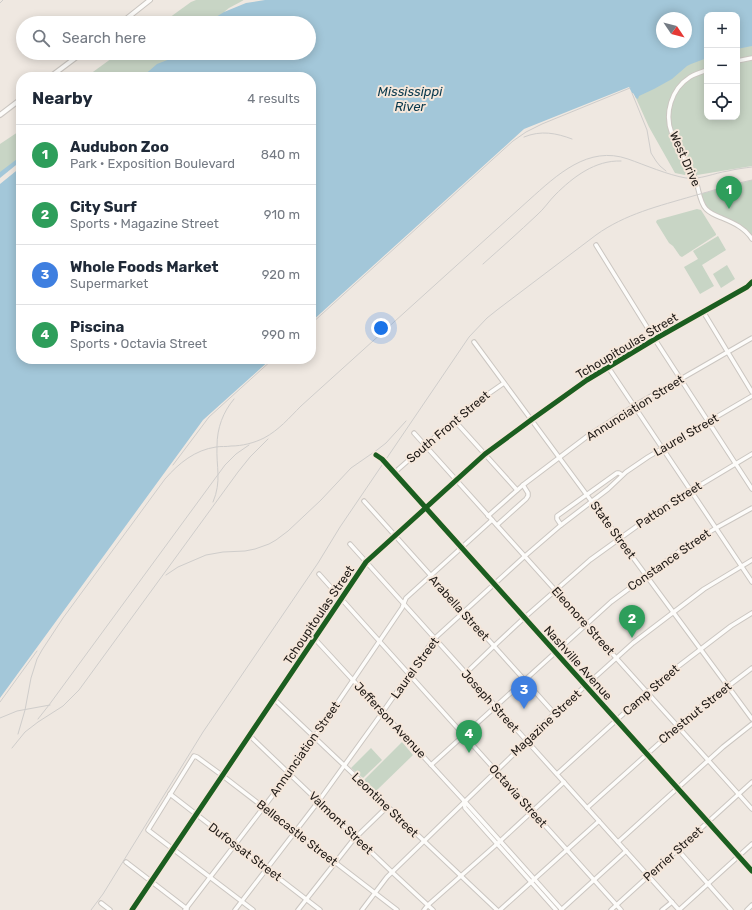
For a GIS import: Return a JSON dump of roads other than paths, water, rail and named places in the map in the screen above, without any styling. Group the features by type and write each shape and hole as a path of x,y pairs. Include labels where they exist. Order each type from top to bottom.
{"main road":[{"path":"129,16 150,0"},
{"path":"57,72 73,60"},
{"path":"0,115 16,103"}],"street":[{"path":"740,60 752,58"},
{"name":"West Drive","path":"704,71 689,78 676,91 671,101 669,112 669,123 672,134 695,178 703,206 715,215 733,222 748,233 752,239"},
{"path":"596,245 752,489"},
{"name":"Tchoupitoulas Street","path":"132,910 366,562 485,454 531,420 587,380 655,339 704,313 747,287 752,282"},
{"path":"747,287 752,287"},
{"path":"704,313 752,392"},
{"name":"Annunciation Street","path":"488,516 523,485 589,436 634,406 752,338"},
{"name":"State Street","path":"474,342 752,719"},
{"path":"608,367 752,582"},
{"name":"South Front Street","path":"394,473 468,408 504,383"},
{"name":"Laurel Street","path":"236,910 345,766 434,639 525,556 561,525 608,490 622,475 648,457 752,396"},
{"path":"454,420 517,490"},
{"name":"Eleonore Street","path":"414,433 752,810"},
{"name":"Patton Street","path":"466,673 524,618 590,560 662,508 752,454"},
{"name":"Nashville Avenue","path":"389,467 752,871"},
{"name":"Laurel Street","path":"561,525 557,520 557,516 617,473 622,475"},
{"path":"497,525 528,496 528,493 523,485"},
{"name":"Arabella Street","path":"364,501 555,714"},
{"name":"Constance Street","path":"431,765 611,602 685,547 752,508"},
{"name":"Annunciation Street","path":"186,910 234,844 289,774 402,608 406,598 492,520"},
{"name":"Joseph Street","path":"350,544 679,910"},
{"name":"Magazine Street","path":"362,910 392,872 526,740 616,658 673,612 704,590 752,560"},
{"name":"Octavia Street","path":"319,574 621,910"},
{"name":"Camp Street","path":"556,774 676,668 731,626 752,613"},
{"name":"Jefferson Avenue","path":"315,639 464,802 465,808 535,879 562,910"},
{"name":"Chestnut Street","path":"587,808 701,706 752,668"},
{"name":"Leontine Street","path":"274,699 497,910"},
{"path":"618,842 708,760 752,724"},
{"name":"Valmont Street","path":"250,736 433,910"},
{"name":"Bellecastle Street","path":"170,794 192,758 196,756 397,910"},
{"path":"424,910 533,812 564,782"},
{"name":"Perrier Street","path":"611,910 752,782"},
{"path":"170,794 148,830 253,910"},
{"name":"Dufossat Street","path":"170,794 320,910"},
{"path":"298,910 355,837 387,807"},
{"path":"500,910 599,821"},
{"name":"Jefferson Avenue","path":"499,843 556,910"},
{"path":"679,910 752,844"},
{"path":"678,850 731,910"},
{"path":"562,910 626,851"},
{"path":"126,862 186,910"},
{"path":"662,910 672,902"},
{"path":"101,903 110,910"},
{"path":"747,910 752,905"}],"water":[{"name":"Mississippi River","path":"252,0 752,0 752,46 740,48 740,12 704,12 704,59 687,66 672,79 639,96 638,99 629,87 524,129 316,317 316,72 148,72 157,64 167,60 316,60 316,16 218,16 239,3"},
{"path":"16,160 16,364 265,364 203,420 0,698 0,172"}],"railway":[{"path":"0,3 3,0"},
{"path":"316,319 513,141 542,124 630,88"},
{"path":"632,93 647,130 651,153 660,166 666,171"},
{"path":"524,137 548,133 572,139"},
{"path":"18,734 25,710 31,678 37,659 42,650 63,618 165,479 188,458 208,449 248,444 264,438 284,424 301,406 540,190 562,172 574,165 586,159 600,156 613,156 628,159 672,175 686,178 702,177 752,167"},
{"path":"483,264 540,213 553,197 577,176 602,163 621,161"},
{"path":"91,910 103,894 203,732 469,337 497,310 596,235 619,221 655,207 752,180"},
{"path":"173,465 209,417 267,364"},
{"path":"213,502 218,481 217,439 219,427 227,409 234,399"},
{"path":"166,575 178,567 206,555 255,549 276,540 288,531 321,500 351,468 386,443 406,421"},
{"path":"12,748 25,732 63,706 79,690 238,472 250,457 268,439"},
{"path":"38,719 225,465 236,454 249,445"},
{"path":"0,702 37,651"},
{"path":"0,718 17,711 50,705"}],"place":[{"name":"Audubon Zoo","path":"729,209"},
{"name":"City Surf","path":"632,638"},
{"name":"Whole Foods Market","path":"524,709"},
{"name":"Piscina","path":"469,753"}]}
